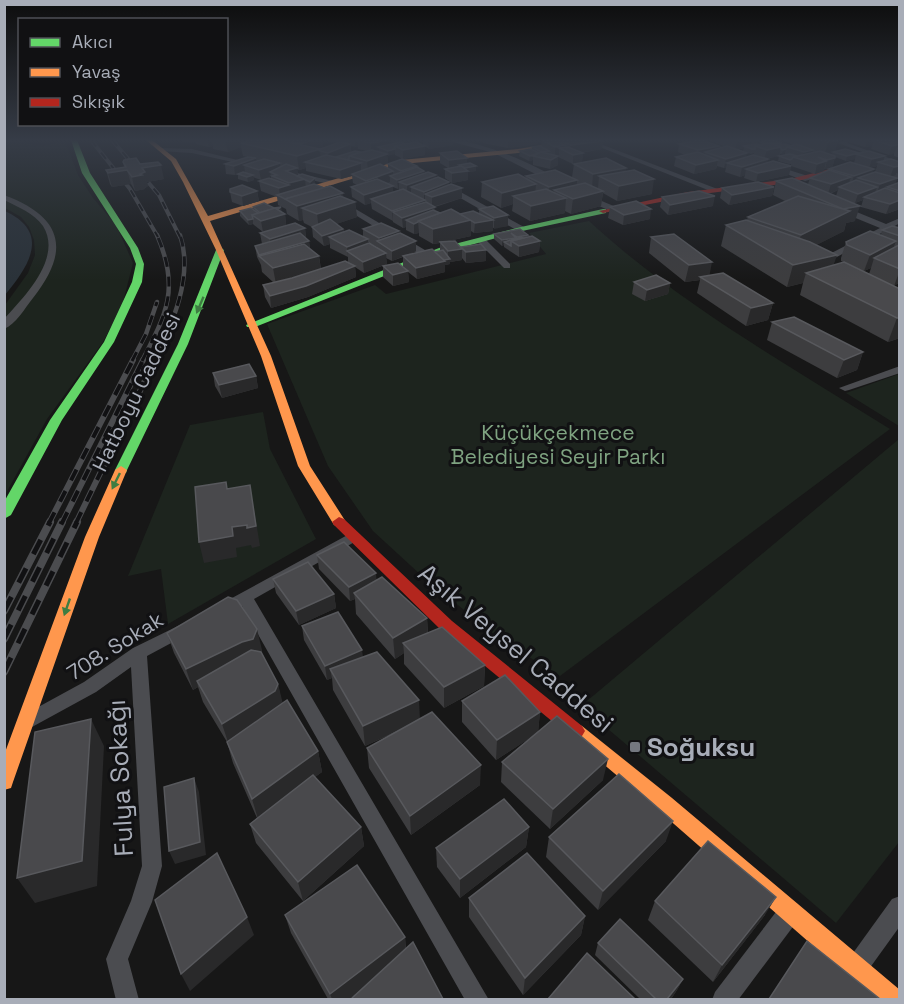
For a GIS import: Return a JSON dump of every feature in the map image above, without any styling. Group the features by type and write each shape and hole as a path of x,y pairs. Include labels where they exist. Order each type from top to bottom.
{"street":[{"path":"4,515 56,420 109,342 137,282 140,264 134,248 95,187"},
{"name":"Aşık Veysel Caddesi","path":"188,187 220,250 266,356 304,466 342,527 446,625 665,804 893,999"},
{"path":"320,187 326,189"},
{"path":"204,220 332,187"},
{"path":"447,187 521,229"},
{"path":"708,187 716,190"},
{"path":"251,325 427,255 521,229 716,190 772,187"},
{"path":"582,194 613,209"},
{"path":"4,197 20,203 42,219 52,237 54,253 47,271 34,292 4,326"},
{"path":"337,201 427,255"},
{"path":"830,204 900,233"},
{"path":"827,271 818,265 819,262 900,220"},
{"path":"482,241 507,266"},
{"name":"Hatboyu Caddesi","path":"4,782 12,753 25,723 86,552 110,494 202,303 220,250"},
{"path":"845,388 900,369"},
{"path":"219,610 246,598 353,537"},
{"path":"246,598 478,999"},
{"name":"708. Sokak","path":"25,723 90,687 140,653 200,620"},
{"name":"Fulya Sokağı","path":"128,999 117,959 141,902 153,866 140,653"},
{"path":"856,968 900,907"},
{"path":"723,999 790,912"}],"green space":[{"path":"5,187 86,187 116,225 133,263 122,306 103,342 47,419 5,495 5,305 28,273 35,255 34,240 29,227 21,217 5,208"},
{"name":"Küçükçekmece Belediyesi Seyir Parkı","path":"589,221 624,251 697,306 773,357 890,429 560,676 500,639 422,576 373,531 328,466 267,324 375,285 386,294 546,254 529,233"},
{"path":"899,374 899,426 846,393"},
{"path":"263,412 270,449 316,539 168,624 161,569 128,576 190,425"},
{"path":"899,439 899,842 836,923 581,706"}],"shaded area":[{"path":"5,211 28,229 32,240 28,262 5,295"}],"building":[{"path":"247,187 257,191 242,196 230,192 230,189"},
{"path":"304,187 324,188 285,199 277,195"},
{"path":"327,187 343,193 297,206 285,199"},
{"path":"351,187 390,187 364,195"},
{"path":"411,187 437,187 424,192"},
{"path":"444,187 462,188 432,197 425,194"},
{"path":"491,187 525,187 502,193"},
{"path":"568,187 594,187 603,191 573,199 554,190"},
{"path":"729,187 774,187 732,195 722,188"},
{"path":"790,187 814,187 860,206 843,209"},
{"path":"839,187 877,187 877,187 858,194"},
{"path":"887,187 900,187 900,191"},
{"path":"885,188 900,193 900,200 890,204 864,197"},
{"path":"403,189 425,200 392,211 371,199"},
{"path":"546,189 566,198 531,206 513,196"},
{"path":"699,191 715,196 670,205 662,197"},
{"path":"340,196 355,202 317,214 302,208"},
{"path":"798,196 850,211 801,235 748,217"},
{"path":"636,201 651,209 624,215 610,207"},
{"path":"426,202 435,207 402,218 393,212"},
{"path":"264,203 274,208 281,207 260,213 253,207"},
{"path":"493,206 508,215 494,218 479,209"},
{"path":"251,208 258,213 252,215 253,219 248,220 240,211"},
{"path":"275,208 285,214 261,221 252,215"},
{"path":"451,209 471,220 433,229 418,221"},
{"path":"433,210 440,213 414,224 406,220"},
{"path":"473,211 493,220 475,223 460,214"},
{"path":"330,219 343,229 322,236 312,227"},
{"path":"746,220 810,242 837,255 793,265 726,225"},
{"path":"295,223 305,228 270,239 260,233"},
{"path":"381,223 399,231 379,238 363,229"},
{"path":"892,226 900,228 900,236 882,230"},
{"path":"520,229 528,235 517,237 511,233 516,238 502,240 494,234"},
{"path":"349,230 368,239 347,247 329,237"},
{"path":"870,231 896,241 870,255 847,245 846,242"},
{"path":"300,233 309,241 259,255 255,246"},
{"path":"400,233 416,241 392,251 377,241"},
{"path":"674,234 712,262 689,265 651,237"},
{"path":"532,236 540,241 519,246 511,241"},
{"path":"523,238 511,241 511,246 504,242"},
{"path":"455,241 462,249 448,251 440,242"},
{"path":"369,243 386,253 363,262 347,251"},
{"path":"304,244 319,256 273,268 259,256"},
{"path":"481,244 486,250 466,252 461,247"},
{"path":"899,245 900,269 874,258"},
{"path":"432,249 445,261 416,268 403,256"},
{"path":"443,250 450,259 444,260 435,252"},
{"path":"345,261 355,266 306,286 270,296 263,285 292,278"},
{"path":"844,262 900,289 900,318 806,273"},
{"path":"398,263 408,271 393,275 383,266"},
{"path":"723,273 773,303 751,308 700,277"},
{"path":"656,275 670,283 647,290 634,282"},
{"path":"794,317 863,352 844,360 772,322"},
{"path":"249,364 256,376 219,385 213,373"},
{"path":"226,482 227,489 250,485 256,526 232,527 233,536 199,542 195,487"},
{"path":"344,542 376,573 349,587 317,555"},
{"path":"308,562 334,594 296,611 273,579"},
{"path":"382,577 427,618 393,638 354,593"},
{"path":"228,597 237,600 257,629 253,639 186,669 167,633"},
{"path":"338,612 362,650 325,666 302,626"},
{"path":"442,627 485,665 444,687 403,643"},
{"path":"251,650 261,652 278,684 275,691 222,724 197,681"},
{"path":"377,652 419,700 363,726 330,669"},
{"path":"505,675 540,712 497,740 462,701"},
{"path":"287,700 318,751 252,799 227,742"},
{"path":"432,712 481,765 410,816 367,748"},
{"path":"557,716 608,759 553,809 502,762"},
{"path":"91,719 82,861 17,878 35,732"},
{"path":"619,774 673,821 603,891 549,837"},
{"path":"313,775 361,827 298,882 250,824"},
{"path":"194,778 200,842 169,851 164,787"},
{"path":"504,799 529,827 460,879 436,848"},
{"path":"708,841 776,897 722,965 655,901"},
{"path":"217,853 247,917 181,974 155,900"},
{"path":"527,853 585,916 525,978 469,898"},
{"path":"357,865 405,937 330,994 285,915"},
{"path":"620,919 683,979 667,999 656,999 598,943"},
{"path":"807,941 880,999 769,999"},
{"path":"413,942 443,999 351,999"},
{"path":"587,953 635,999 548,999"}],"railway":[{"path":"128,187 157,236"},
{"path":"152,187 159,195 180,237"},
{"path":"154,361 174,316 183,283 184,251 180,235"},
{"path":"142,361 158,329 168,300 168,270 157,236"},
{"path":"132,361 146,334 157,302"},
{"path":"49,523 133,360"},
{"path":"62,523 143,360"},
{"path":"76,523 155,360"},
{"path":"4,611 50,522"},
{"path":"4,639 62,522"},
{"path":"4,672 77,522"}],"traffic: fast":[{"path":"4,515 56,420 109,342 137,282 140,264 134,248 95,187"},
{"path":"251,325 442,250 521,229 603,211"},
{"path":"121,470 183,344 220,250"}],"traffic: slow":[{"path":"189,187 220,250 266,356 304,466 339,522"},
{"path":"204,220 317,187"},
{"path":"4,782 92,537 121,470"},
{"path":"576,731 665,804 893,1000"}],"traffic: jam":[{"path":"603,211 660,199 743,187"},
{"path":"339,522 446,625 576,731"}],"place":[{"name":"Soğuksu","path":"635,747"}]}
